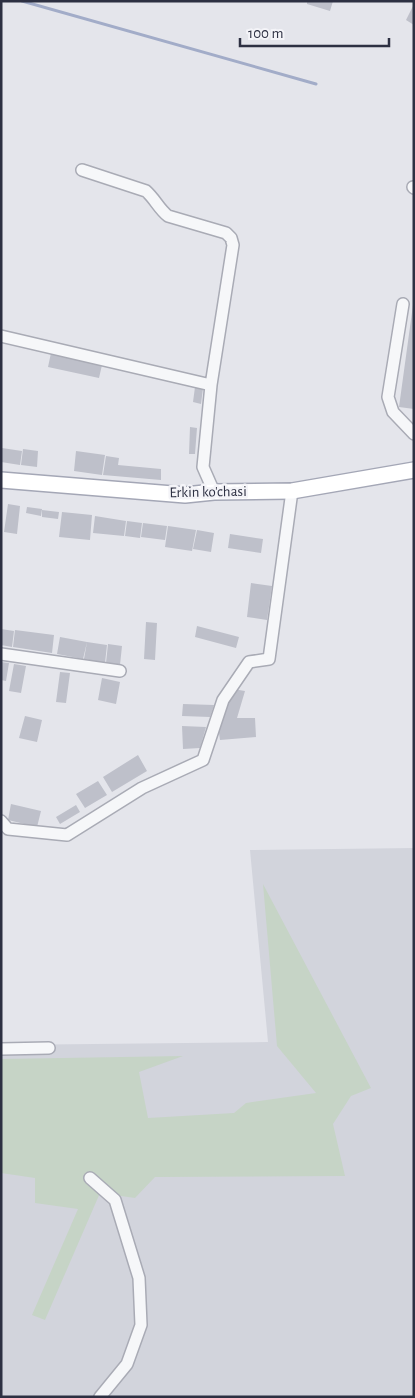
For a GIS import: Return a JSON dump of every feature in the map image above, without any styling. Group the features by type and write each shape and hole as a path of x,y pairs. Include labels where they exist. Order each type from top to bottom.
{"main road":[{"name":"Erkin ko'chasi","path":"1,480 185,495 214,492 292,491 414,470"}],"street":[{"path":"82,170 146,191 153,197 162,212 168,216 226,233 233,245 211,385 203,467 214,492"},
{"path":"403,304 388,397 392,412 414,434"},
{"path":"1,336 211,385"},
{"path":"1,821 8,829 67,835 142,788 203,760 223,700 249,662 269,659 292,491"},
{"path":"1,654 120,671"},
{"path":"1,1049 49,1048"},
{"path":"90,1178 115,1200 139,1278 141,1316 141,1325 127,1364 100,1397"}],"shaded area":[{"path":"414,848 414,1397 1,1397 1,1045 268,1042 250,850"}],"green space":[{"path":"263,884 371,1088 351,1096 333,1124 345,1176 155,1177 135,1198 100,1193 45,1320 32,1315 78,1209 35,1203 35,1178 1,1173 1,1059 183,1056 139,1072 148,1118 234,1113 246,1103 316,1093 277,1046"}],"building":[{"path":"307,1 333,1 330,11 307,4"},
{"path":"414,4 414,25 406,20"},
{"path":"414,305 414,409 399,407"},
{"path":"51,353 102,365 99,378 48,367"},
{"path":"195,387 203,388 201,404 193,402"},
{"path":"190,427 197,428 195,454 189,454"},
{"path":"2,448 22,451 20,465 1,462"},
{"path":"23,449 38,451 37,467 21,465"},
{"path":"76,451 105,455 102,475 74,471"},
{"path":"106,456 119,458 118,465 161,469 161,480 103,475"},
{"path":"8,504 20,506 17,534 4,532"},
{"path":"27,507 42,509 41,516 26,513"},
{"path":"42,510 59,512 58,519 42,517"},
{"path":"62,512 92,515 90,540 59,537"},
{"path":"95,516 126,521 124,536 93,533"},
{"path":"127,521 142,523 140,538 125,536"},
{"path":"143,523 167,526 165,540 141,537"},
{"path":"168,526 196,530 192,551 165,547"},
{"path":"197,530 214,533 211,552 193,549"},
{"path":"230,534 263,539 261,553 228,548"},
{"path":"251,583 272,586 267,620 247,617"},
{"path":"146,622 157,623 155,660 144,659"},
{"path":"197,626 239,637 236,648 195,637"},
{"path":"1,629 14,631 12,647 1,645"},
{"path":"15,630 54,635 52,653 13,647"},
{"path":"60,637 87,642 83,659 57,654"},
{"path":"87,642 107,645 105,663 84,659"},
{"path":"108,644 122,646 120,665 106,663"},
{"path":"1,662 9,663 6,681 1,680"},
{"path":"14,664 26,666 21,693 9,691"},
{"path":"60,672 70,673 66,703 56,702"},
{"path":"102,678 120,682 116,704 98,700"},
{"path":"233,689 245,691 237,718 255,718 256,737 220,740 218,726"},
{"path":"183,704 214,705 210,717 182,716"},
{"path":"25,716 42,720 37,742 19,738"},
{"path":"182,726 206,727 200,748 183,749"},
{"path":"138,755 147,771 112,792 103,777"},
{"path":"98,781 107,795 85,808 76,794"},
{"path":"11,804 41,811 37,827 8,820"},
{"path":"76,805 80,812 60,824 56,817"}],"waterway":[{"path":"22,1 316,84"}]}
